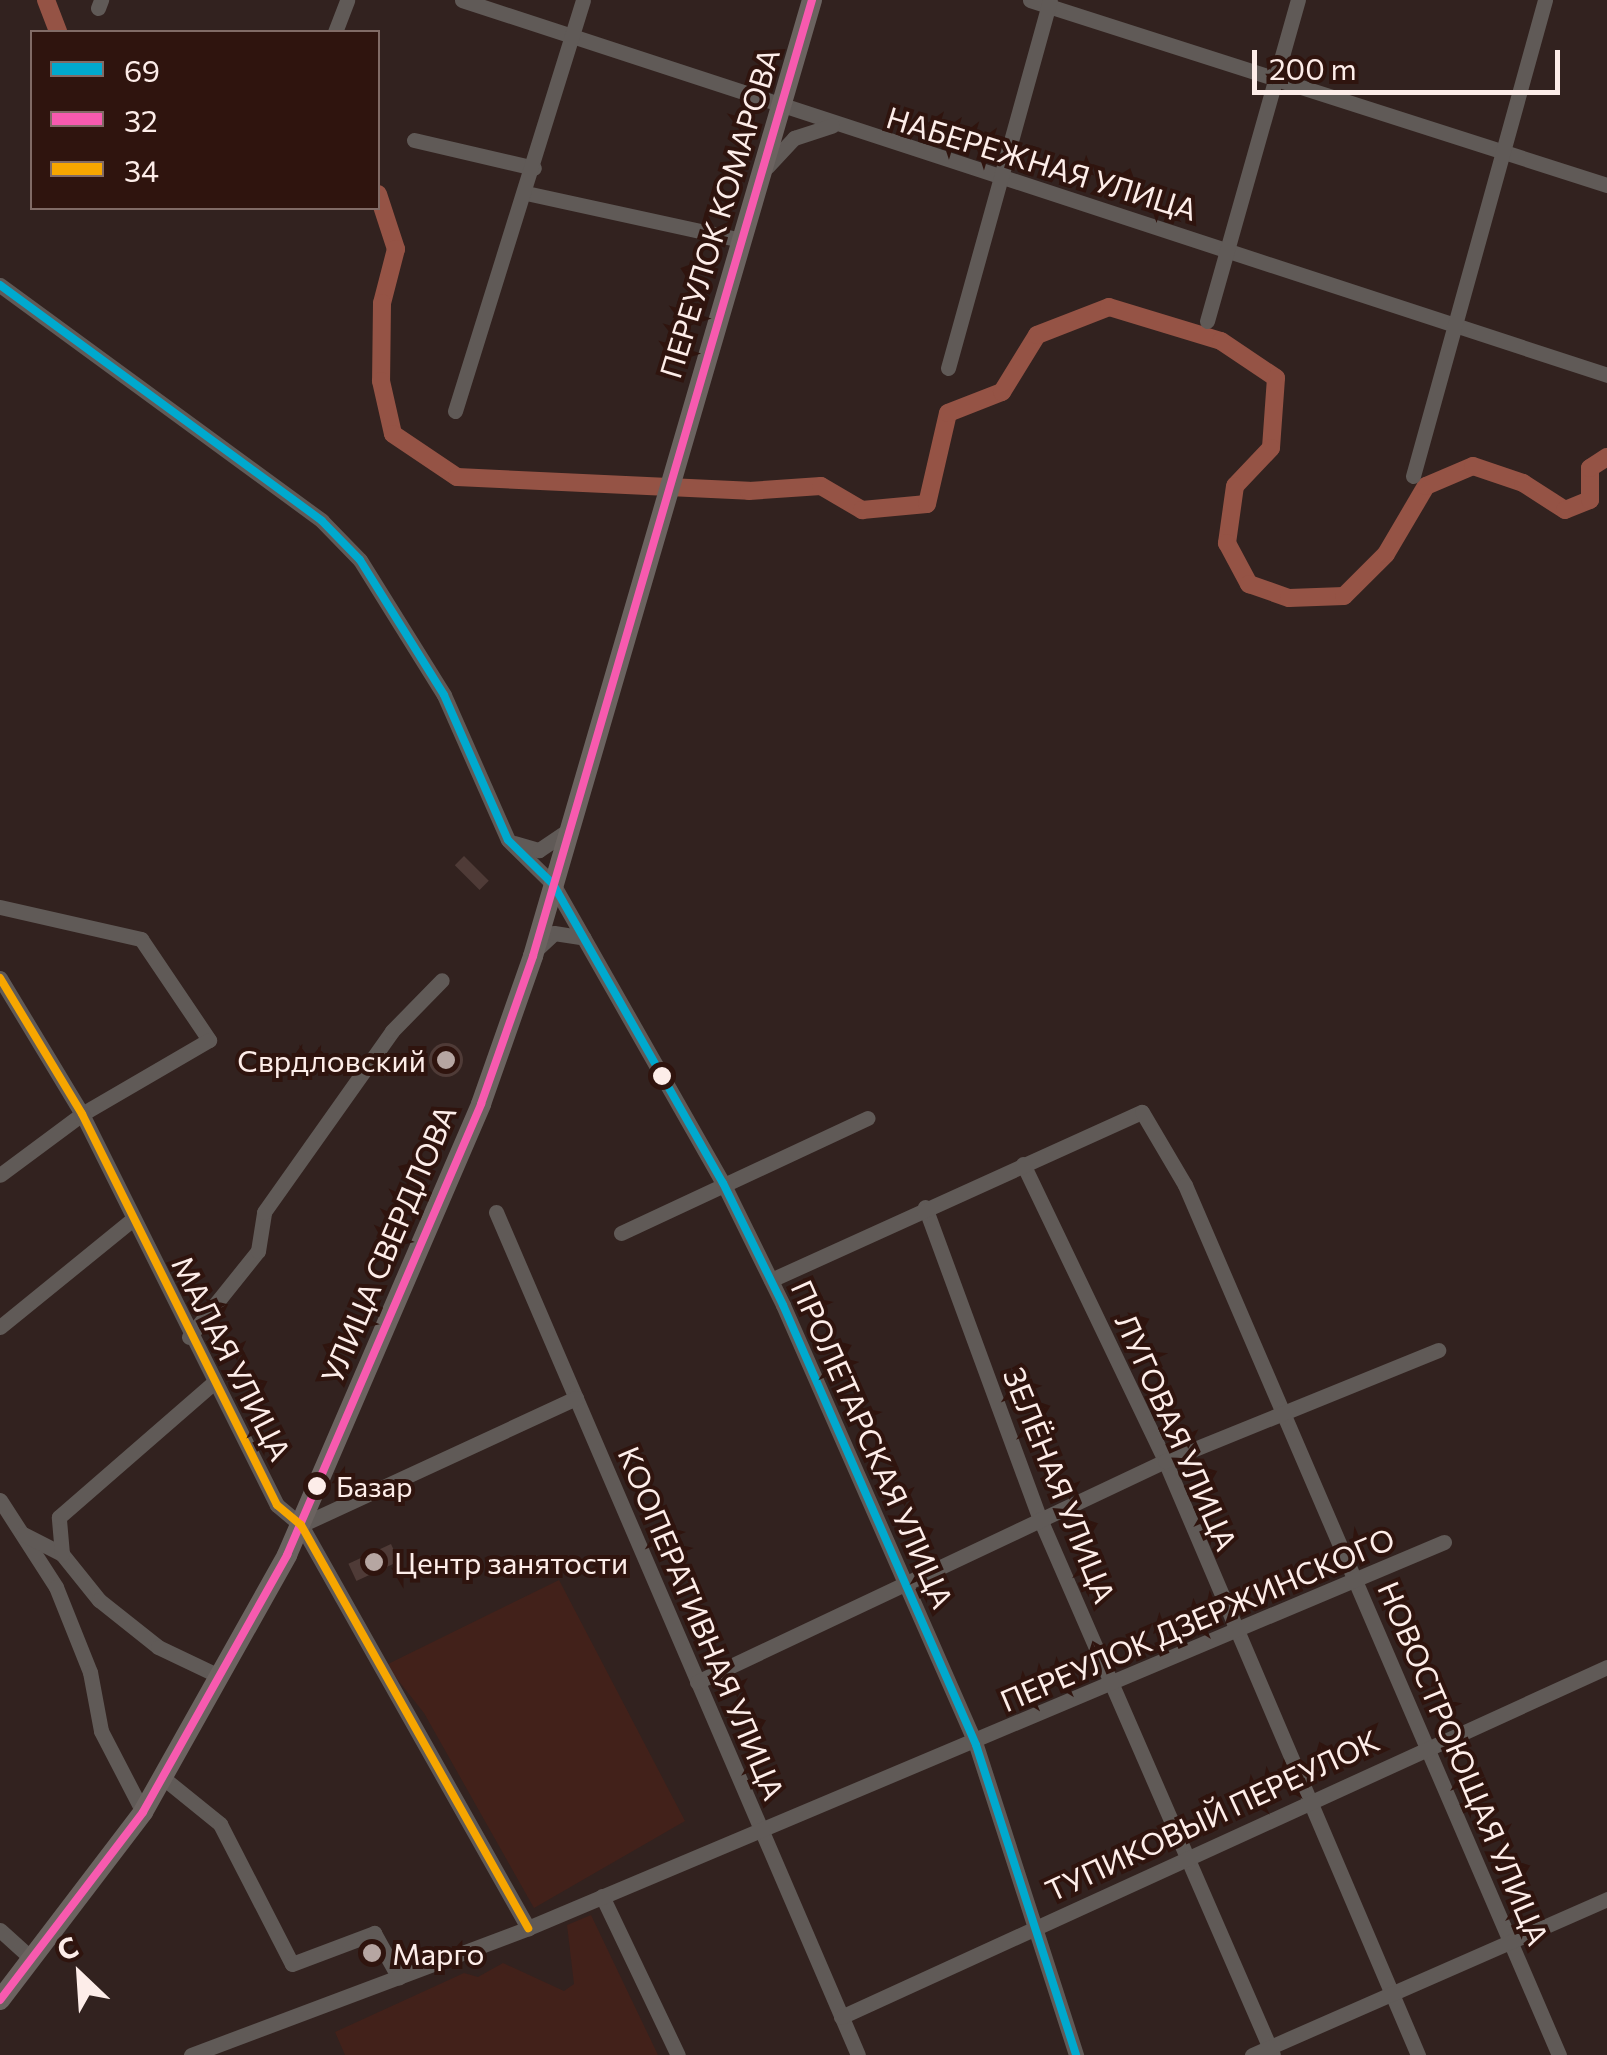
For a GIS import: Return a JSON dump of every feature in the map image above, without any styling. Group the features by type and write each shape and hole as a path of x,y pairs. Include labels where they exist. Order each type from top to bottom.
{"main road":[{"name":"ПЕРЕУЛОК КОМАРОВА","path":"682,442 742,240 768,167 812,0"},
{"name":"УЛИЦА СВЕРДЛОВА","path":"0,2000 143,1812 301,1525 481,1104 532,956 682,442"}],"street":[{"path":"336,30 347,0"},
{"name":"НАБЕРЕЖНАЯ УЛИЦА","path":"462,0 832,126 1607,376"},
{"path":"455,411 526,194 583,0"},
{"path":"1030,0 1607,185"},
{"path":"1207,322 1231,252 1298,0"},
{"path":"1413,476 1545,0"},
{"path":"948,368 1005,179 1049,3"},
{"path":"768,167 794,138 832,126"},
{"path":"414,140 534,168"},
{"path":"526,194 742,240"},
{"path":"0,286 322,521 360,560 444,695 508,840 538,850 572,823"},
{"name":"ПРОЛЕТАРСКАЯ УЛИЦА","path":"508,840 553,884 723,1183 771,1280 976,1744 1076,2055"},
{"path":"0,907 141,939 209,1040 82,1114 0,1175"},
{"path":"532,956 554,932 584,938"},
{"name":"МАЛАЯ УЛИЦА","path":"0,978 82,1114 189,1336 277,1506 301,1525 528,1928"},
{"path":"189,1336 258,1251 264,1212 381,1046 442,980"},
{"name":"НОВОСТРОЮЩАЯ УЛИЦА","path":"1022,1164 1142,1112 1185,1185 1560,2055"},
{"path":"622,1233 868,1118"},
{"path":"771,1280 1022,1164"},
{"name":"ЛУГОВАЯ УЛИЦА","path":"1022,1164 1165,1461 1234,1634 1418,2055"},
{"name":"ЗЕЛЁНАЯ УЛИЦА","path":"926,1207 1040,1519 1271,2051"},
{"name":"КООПЕРАТИВНАЯ УЛИЦА","path":"496,1212 858,2055"},
{"path":"0,1327 132,1219"},
{"path":"697,1682 904,1580 1165,1461 1438,1350"},
{"path":"62,1554 59,1517 213,1384"},
{"path":"301,1525 576,1398"},
{"path":"0,1500 56,1587 90,1672 101,1731 143,1812"},
{"path":"22,1533 62,1554 99,1600 158,1647 219,1676"},
{"name":"ПЕРЕУЛОК ДЗЕРЖИНСКОГО","path":"191,2055 528,1928 976,1744 1444,1542"},
{"name":"ТУПИКОВЫЙ ПЕРЕУЛОК","path":"842,2017 1034,1930 1184,1855 1607,1667"},
{"path":"162,1777 220,1824 292,1964 374,1933 399,1978"},
{"path":"602,1896 678,2055"},
{"path":"1252,2055 1271,2051 1391,1992 1607,1899"},
{"path":"0,1930 32,1960"}],"shaded area":[{"path":"559,1580 685,1821 534,1908 424,1713 386,1665"},
{"path":"591,1915 658,2055 345,2055 335,2032 464,1973 478,1977 503,1963 564,1991 574,1984 567,1925"}],"building":[{"path":"464,856 489,881 480,890 455,865"},
{"name":"Сврдловский","path":"446,1043 458,1048 463,1060 458,1072 446,1077 434,1072 429,1060 434,1048"},
{"name":"Центр занятости","path":"391,1544 399,1561 356,1581 348,1564"}],"waterway":[{"path":"46,0 57,30"},
{"path":"380,200 396,249 382,303 381,381 393,434 457,477 749,491 821,486 862,510 927,504 948,413 1002,392 1037,335 1109,307 1221,341 1276,378 1271,448 1235,486 1227,543 1249,584 1289,598 1344,596 1386,554 1426,486 1473,466 1523,483 1565,510 1590,500 1590,468 1607,457"}],"transit line":[{"name":"32","path":"0,2000 143,1812 287,1555 481,1104 533,956 812,0"},
{"name":"69","path":"0,285 322,521 360,560 444,695 508,840 553,884 723,1183 783,1305 976,1745 1076,2055"},
{"name":"34","path":"0,978 82,1114 277,1505 301,1525 528,1928"}],"place":[{"name":"Сврдловский","path":"446,1060"},
{"name":"Базар","path":"317,1486"},
{"name":"Центр занятости","path":"374,1562"},
{"name":"Марго","path":"372,1953"}]}
